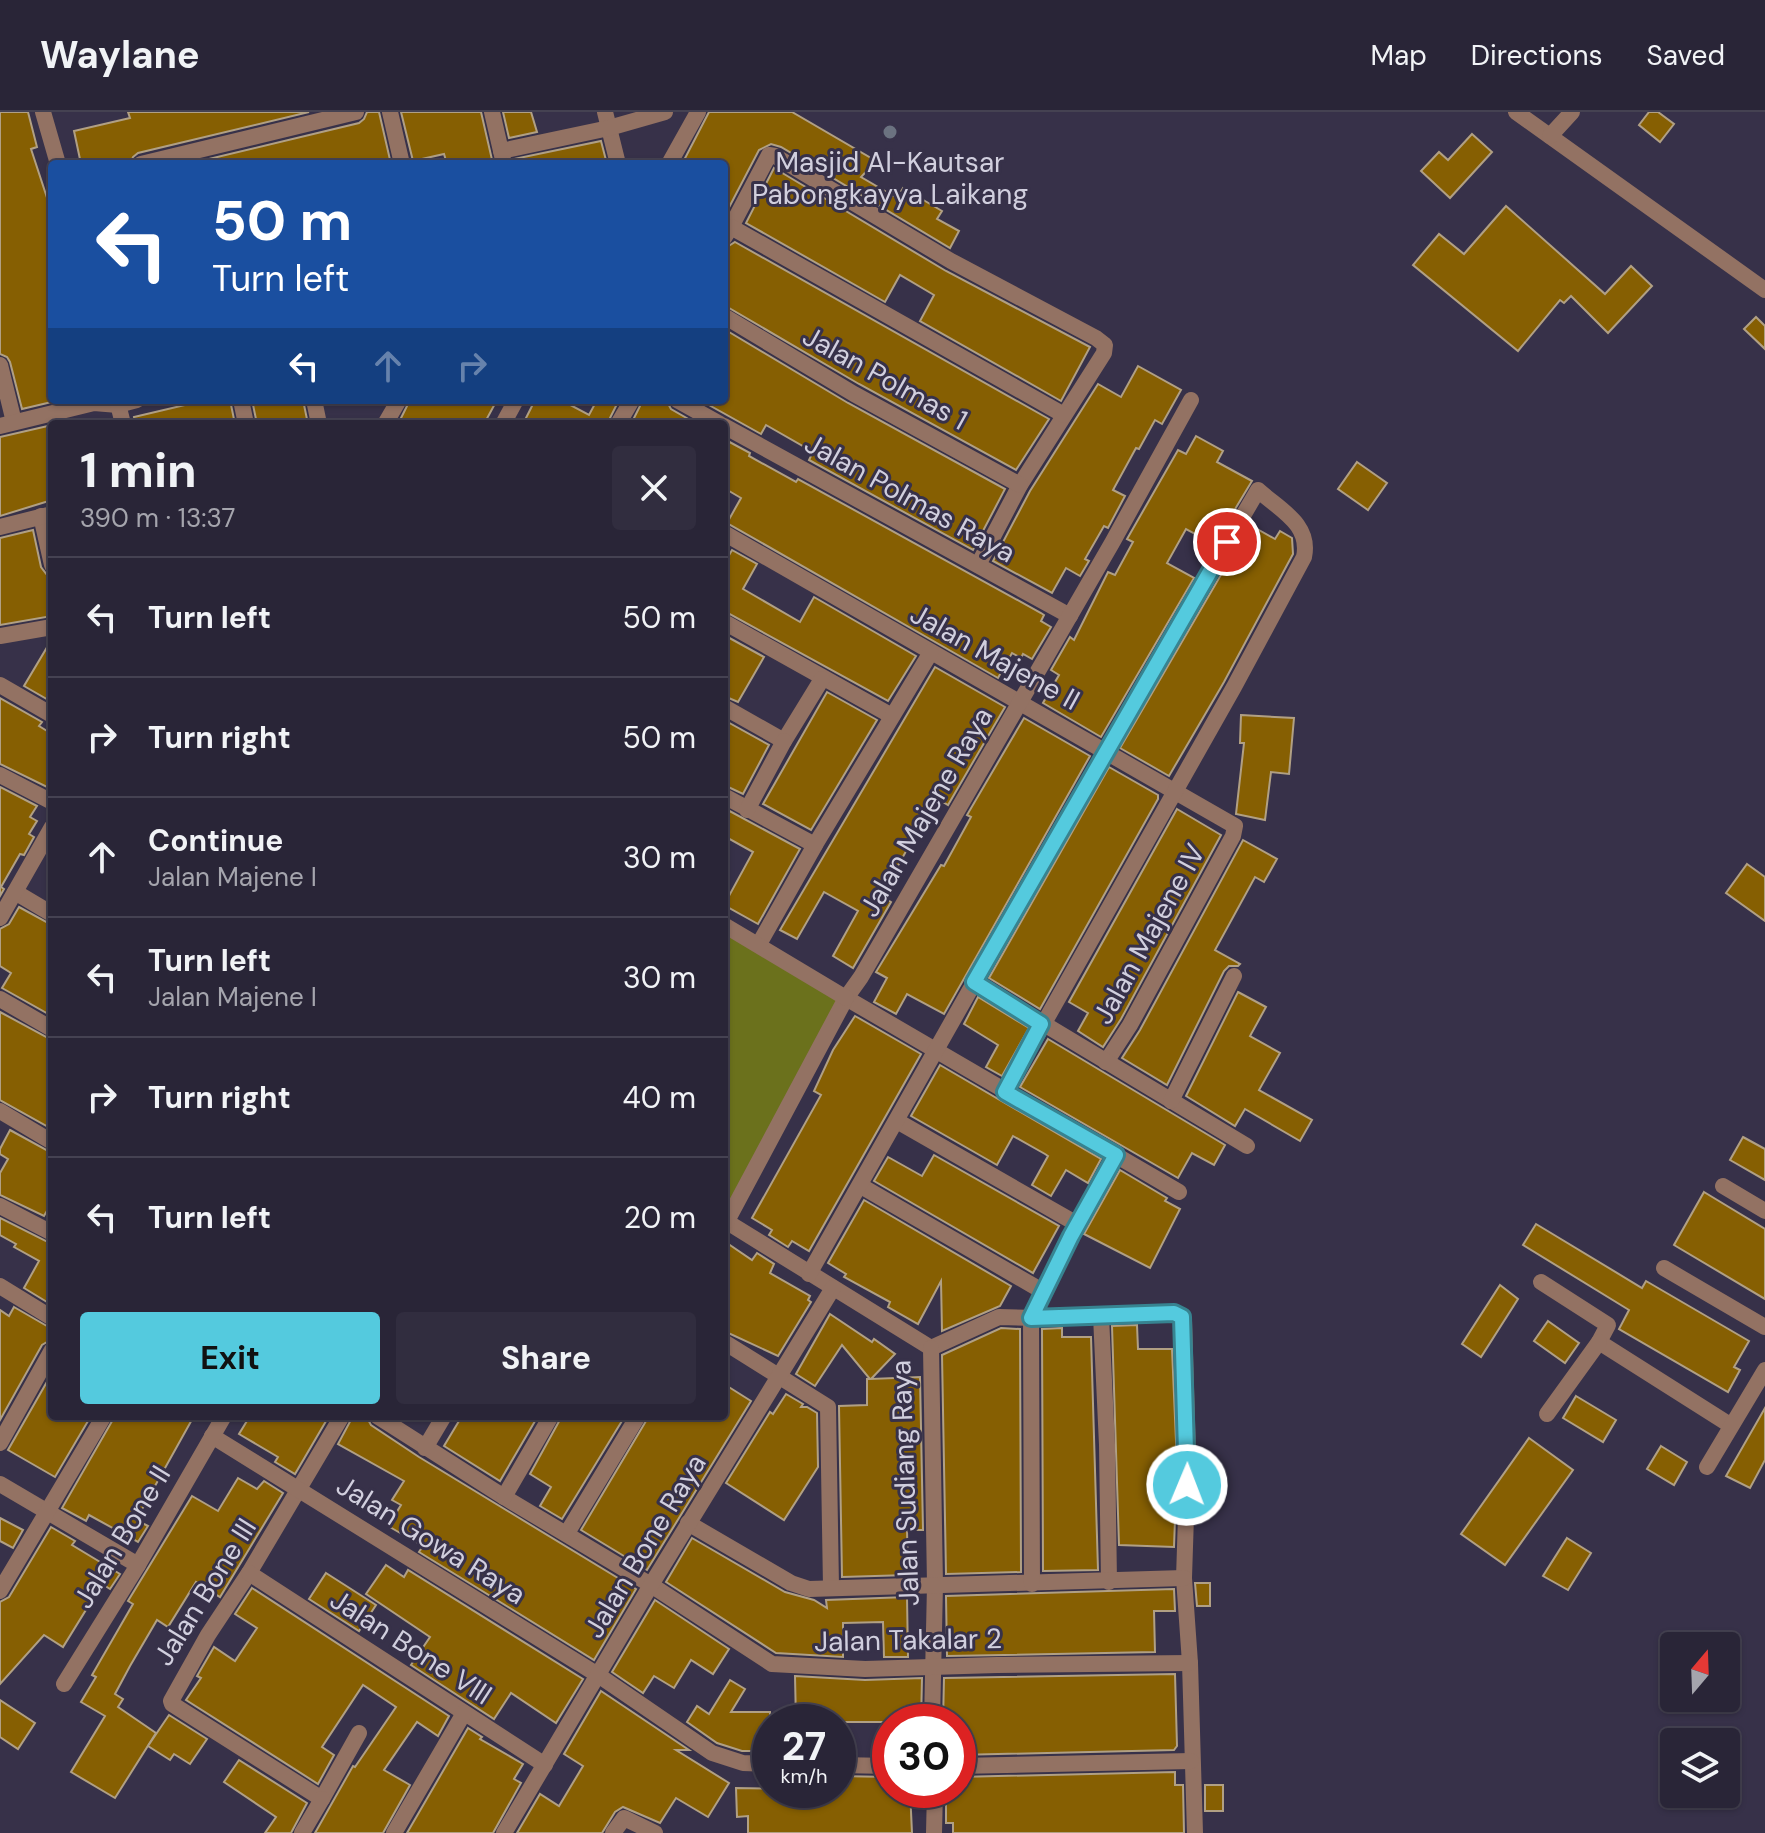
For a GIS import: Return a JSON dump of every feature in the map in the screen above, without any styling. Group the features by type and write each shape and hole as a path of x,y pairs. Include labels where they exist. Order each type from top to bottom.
{"street":[{"path":"43,112 57,160"},
{"path":"180,159 356,112"},
{"path":"390,112 401,160"},
{"path":"492,112 502,157 607,120 665,112"},
{"path":"671,160 698,112"},
{"path":"1516,112 1765,290"},
{"path":"1550,136 1572,112"},
{"path":"607,120 617,160"},
{"path":"978,565 1020,485 1104,353 1105,345 951,261 769,155 728,233 1064,415"},
{"name":"Jalan Polmas 1","path":"728,318 854,394 1020,485"},
{"path":"0,365 7,424 90,404"},
{"name":"Jalan Majene Raya","path":"846,998 1070,616 1191,400"},
{"name":"Jalan Polmas Raya","path":"684,404 713,420"},
{"name":"Jalan Polmas Raya","path":"728,428 1070,616"},
{"path":"809,1274 1106,750 1258,490 1302,530 1307,543 1304,557 1005,1092"},
{"path":"0,527 46,515"},
{"name":"Jalan Majene II","path":"728,540 1106,750 1233,824 1236,831"},
{"path":"728,624 892,716"},
{"path":"0,636 48,628"},
{"path":"759,944 931,652"},
{"path":"747,810 822,679"},
{"path":"0,685 48,713"},
{"path":"728,709 784,741"},
{"path":"0,775 48,800"},
{"path":"728,798 815,845"},
{"name":"Jalan Majene IV","path":"1106,1062 1130,1025 1236,831"},
{"path":"0,918 48,834"},
{"path":"15,892 48,912"},
{"path":"728,927 1179,1192"},
{"path":"1171,1101 1234,976"},
{"path":"974,982 1247,1146"},
{"name":"Jalan Sudiang Raya","path":"728,1215 846,998"},
{"path":"0,999 48,1027"},
{"path":"0,1112 48,1140"},
{"path":"897,1121 1074,1230"},
{"path":"1032,1584 1031,1318 1074,1230 1116,1155"},
{"path":"861,1186 1044,1292"},
{"path":"1723,1186 1765,1211"},
{"path":"0,1206 48,1231"},
{"name":"Jalan Sudiang Raya","path":"728,1223 931,1348 935,1585 932,1704"},
{"path":"1664,1268 1765,1327"},
{"path":"1541,1282 1608,1325 1547,1414"},
{"path":"0,1286 48,1316"},
{"name":"Jalan Bone Raya","path":"504,1833 688,1523 833,1288"},
{"path":"931,1348 991,1319 1174,1313 1184,1320 1188,1454 1184,1578 1195,1833"},
{"path":"1101,1316 1109,1582"},
{"path":"1599,1342 1730,1425"},
{"path":"728,1344 828,1407 831,1587"},
{"path":"0,1443 48,1357"},
{"path":"1707,1467 1765,1370"},
{"path":"0,1591 102,1420"},
{"name":"Jalan Bone II","path":"64,1684 138,1565 222,1420"},
{"name":"Jalan Bone III","path":"322,1799 171,1701 340,1420"},
{"name":"Jalan Takalar 2","path":"383,1420 651,1585 772,1664 865,1669 1190,1663"},
{"path":"425,1448 442,1420"},
{"path":"504,1497 549,1420"},
{"path":"567,1533 636,1420"},
{"name":"Jalan Gowa Raya","path":"212,1436 598,1675 712,1753 752,1763"},
{"path":"0,1484 138,1565"},
{"path":"688,1523 800,1587 1032,1584 1184,1578"},
{"name":"Jalan Bone VIII","path":"249,1573 545,1765"},
{"path":"394,1833 464,1713"},
{"path":"302,1833 359,1733"},
{"path":"976,1766 1191,1761"},
{"path":"934,1833 935,1808"},
{"path":"615,1830 624,1818 655,1833"}],"green space":[{"path":"728,927 846,998 728,1213"}],"building":[{"path":"0,112 28,112 37,147 31,149 48,201 48,403 22,409 10,362 0,354"},
{"path":"128,112 309,112 138,153 132,160 80,160 74,131 130,118"},
{"path":"367,112 379,112 390,160 205,160 359,123"},
{"path":"401,112 481,112 492,160 446,160 444,154 413,160"},
{"path":"503,112 531,112 537,132 509,138"},
{"path":"709,112 792,112 876,161 861,177 897,198 903,188 942,211 937,219 959,231 950,248 781,147 771,144 759,150 728,209 728,160 684,160"},
{"path":"1649,112 1658,112 1674,124 1660,142 1639,125"},
{"path":"1472,134 1492,152 1450,198 1421,171 1439,152 1448,160"},
{"path":"601,141 606,160 514,160"},
{"path":"774,168 946,271 1090,347 1061,401 920,321 934,295 900,275 885,302 746,223"},
{"path":"1506,206 1605,294 1631,266 1652,286 1608,333 1571,296 1564,303 1560,300 1518,351 1413,265 1439,234 1464,254"},
{"path":"735,242 1049,419 1016,470 728,307 728,246"},
{"path":"1756,317 1765,326 1765,349 1744,329"},
{"path":"728,331 848,403 1005,489 973,550 809,460 813,452 766,425 761,434 707,404 728,404"},
{"path":"1138,366 1181,390 1162,424 1155,420 1113,490 1125,496 1108,528 1104,526 1085,559 1089,561 1080,576 1066,568 1052,593 993,561 1030,491 1098,384 1121,397"},
{"path":"189,404 231,404 234,420 134,420 134,417"},
{"path":"253,404 304,404 307,420 256,420"},
{"path":"408,404 495,404 486,420 400,420"},
{"path":"533,404 568,404 589,415 595,404 617,404 609,420 525,420"},
{"path":"641,404 668,404 690,420 633,420"},
{"path":"48,426 48,501 0,516 0,437"},
{"path":"1196,436 1223,451 1217,462 1252,481 1214,544 1186,529 1167,563 1194,578 1101,737 1043,703 1059,675 1051,670 1070,637 1074,640 1108,572 1115,575 1133,542 1127,539 1178,450 1186,454"},
{"path":"728,441 796,482 798,479 1044,615 1041,621 1051,627 1032,659 1012,653 998,678 728,524 741,498 728,490"},
{"path":"1357,462 1387,483 1368,510 1338,489"},
{"path":"1250,525 1275,539 1280,531 1292,538 1293,554 1169,776 1120,748"},
{"path":"33,530 41,567 48,579 48,617 0,625 0,538"},
{"path":"732,550 757,564 743,589 800,622 814,597 916,656 888,701 728,613 728,557"},
{"path":"728,637 764,657 738,702 728,698"},
{"path":"48,646 48,700 24,686"},
{"path":"935,667 1005,707 948,805 938,799 914,837 881,896 891,902 853,968 833,956 858,911 824,892 797,939 780,930"},
{"path":"827,692 877,720 811,830 763,804"},
{"path":"0,698 42,722 39,726 48,732 48,785 0,764"},
{"path":"1241,715 1294,718 1289,774 1271,772 1265,820 1236,814 1244,743 1240,743"},
{"path":"1024,718 1090,756 944,1014 907,994 896,1014 874,1002 887,978 876,972 941,865 944,866 971,817 967,815"},
{"path":"728,722 769,745 743,794 728,787"},
{"path":"1109,767 1158,795 1158,799 1040,1009 989,978"},
{"path":"0,787 37,806 30,817 37,821 29,834 34,837 24,855 20,854 1,887 4,889 0,896"},
{"path":"1177,809 1221,835 1103,1047 1078,1031 1088,1013 1069,1002"},
{"path":"728,810 800,849 758,924 728,907 728,898 753,852 728,838"},
{"path":"1243,840 1277,859 1264,882 1255,877 1215,950 1240,964 1229,966 1224,971 1167,1085 1122,1058"},
{"path":"1747,864 1765,877 1765,921 1726,893"},
{"path":"19,907 48,923 48,1014 2,988 11,973 0,966 0,929 9,924"},
{"path":"1238,992 1266,1007 1250,1036 1280,1053 1259,1090 1312,1120 1300,1141 1245,1109 1235,1126 1186,1096"},
{"path":"978,997 1029,1028 1002,1076 986,1067 998,1045 964,1024"},
{"path":"0,1012 48,1038 48,1127 0,1100"},
{"path":"855,1016 921,1054 809,1251 792,1241 788,1247 769,1235 772,1230 752,1218 821,1095 814,1091 833,1050"},
{"path":"1048,1039 1225,1145 1214,1165 1192,1153 1178,1178 1020,1087"},
{"path":"940,1065 1101,1159 1088,1183 1066,1170 1051,1196 1032,1185 1048,1156 1045,1154 1013,1136 997,1165 911,1116"},
{"path":"10,1130 48,1151 48,1209 44,1216 0,1195 0,1173 8,1159 0,1154"},
{"path":"1743,1137 1765,1149 1765,1180 1730,1160"},
{"path":"934,1155 1059,1226 1033,1273 874,1181 888,1157 922,1176"},
{"path":"1120,1170 1180,1209 1150,1268 1084,1234"},
{"path":"1704,1192 1765,1229 1765,1299 1674,1245"},
{"path":"864,1200 1011,1286 1000,1306 942,1331 941,1281 918,1324 888,1307 890,1302 844,1277 846,1274 828,1263"},
{"path":"0,1218 48,1242 48,1303 24,1288 39,1261 0,1235"},
{"path":"1536,1224 1642,1288 1646,1281 1749,1341 1734,1367 1740,1370 1728,1392 1619,1329 1629,1310 1523,1245"},
{"path":"728,1244 752,1260 757,1253 774,1264 770,1273 810,1296 808,1300 811,1302 778,1356 728,1333"},
{"path":"1500,1285 1518,1299 1481,1357 1462,1344"},
{"path":"14,1307 48,1327 48,1341 42,1345 0,1420 0,1310 9,1316"},
{"path":"830,1314 895,1354 871,1379 920,1377 923,1530 907,1530 908,1575 842,1577 839,1406 867,1405 867,1379 870,1379 842,1345 815,1386 796,1374"},
{"path":"1548,1321 1579,1343 1565,1363 1534,1341"},
{"path":"1137,1325 1138,1349 1172,1349 1177,1464 1174,1547 1119,1545 1112,1326"},
{"path":"1001,1328 1020,1329 1021,1572 946,1574 942,1355"},
{"path":"1062,1328 1062,1337 1091,1337 1098,1570 1043,1571 1042,1329"},
{"path":"48,1380 48,1420 89,1420 55,1477 8,1450"},
{"path":"728,1387 751,1401 647,1570 581,1530 647,1420 728,1420"},
{"path":"786,1394 803,1404 801,1407 817,1413 818,1467 784,1520 726,1483 770,1412 773,1414"},
{"path":"1576,1396 1616,1420 1603,1442 1563,1418"},
{"path":"1765,1408 1765,1460 1750,1488 1726,1476"},
{"path":"113,1420 192,1420 136,1520 148,1526 138,1542 89,1515 86,1521 62,1508"},
{"path":"248,1420 327,1420 295,1474 275,1462 278,1457 239,1434"},
{"path":"351,1420 368,1420 371,1425 419,1457 636,1589 594,1660 419,1552 423,1546 388,1526 401,1505 392,1500 404,1481 338,1444"},
{"path":"460,1420 536,1420 500,1481 444,1446"},
{"path":"560,1420 623,1420 562,1519 540,1506 551,1487 530,1474"},
{"path":"1529,1438 1573,1470 1505,1565 1461,1534"},
{"path":"1661,1446 1687,1462 1674,1485 1647,1469"},
{"path":"238,1478 257,1489 264,1481 283,1493 220,1597 196,1582 168,1627 157,1620 130,1666 115,1694 123,1699 118,1707 156,1733 115,1798 71,1772 105,1716 81,1702 96,1677 92,1675 133,1604 128,1601 192,1496 218,1511"},
{"path":"0,1518 23,1530 13,1548 0,1541"},
{"path":"51,1527 75,1541 72,1545 120,1574 110,1589 102,1584 63,1647 44,1635 0,1684 0,1602 9,1597"},
{"path":"692,1538 785,1592 814,1600 827,1608 826,1600 907,1597 908,1657 884,1657 883,1622 843,1623 843,1657 776,1653 666,1582"},
{"path":"1567,1538 1591,1553 1568,1590 1543,1576"},
{"path":"386,1565 404,1577 408,1570 583,1679 556,1723 511,1693 494,1719 411,1665 430,1637 366,1594"},
{"path":"326,1573 376,1605 359,1631 309,1599"},
{"path":"1195,1583 1210,1583 1210,1606 1197,1606"},
{"path":"252,1588 449,1716 438,1736 417,1722 384,1770 410,1785 383,1833 315,1833 353,1766 396,1707 363,1685 322,1747 334,1755 318,1784 186,1700 201,1678 197,1676 214,1647 235,1661 257,1628 235,1614"},
{"path":"1174,1589 1175,1611 1154,1611 1155,1652 947,1656 946,1596"},
{"path":"655,1600 729,1649 713,1674 691,1660 674,1688 654,1676 643,1693 612,1672"},
{"path":"1175,1674 1177,1746 1174,1750 976,1755 976,1704 943,1704 944,1678"},
{"path":"795,1676 865,1680 922,1678 921,1704 872,1704 872,1722 856,1722 856,1704 796,1704"},
{"path":"730,1680 745,1689 731,1712 752,1712 752,1751 717,1743 687,1722 697,1706 709,1714"},
{"path":"601,1691 689,1750 676,1750 729,1783 708,1817 676,1798 660,1823 623,1807 615,1812 602,1833 517,1833 540,1794 559,1806 583,1766 564,1754"},
{"path":"0,1700 35,1723 18,1749 0,1737"},
{"path":"169,1715 207,1739 190,1764 174,1754 170,1760 148,1746"},
{"path":"468,1728 482,1737 480,1739 523,1764 514,1779 521,1783 493,1833 407,1833"},
{"path":"239,1760 307,1803 291,1833 265,1833 276,1817 224,1782"},
{"path":"1175,1772 1175,1785 1183,1785 1184,1833 953,1833 953,1823 946,1823 946,1808 976,1808 976,1777"},
{"path":"856,1776 872,1777 872,1808 911,1808 912,1833 748,1833 748,1816 737,1817 736,1788 752,1788 752,1808 856,1808"},
{"path":"1205,1785 1223,1785 1223,1811 1205,1811"}],"place":[{"name":"Masjid Al-Kautsar Pabongkayya Laikang","path":"890,132"}],"route":[{"path":"1187,1485 1182,1317 1174,1313 1031,1318 1071,1236 1116,1155 1005,1092 1041,1024 974,982 1227,542"}]}
